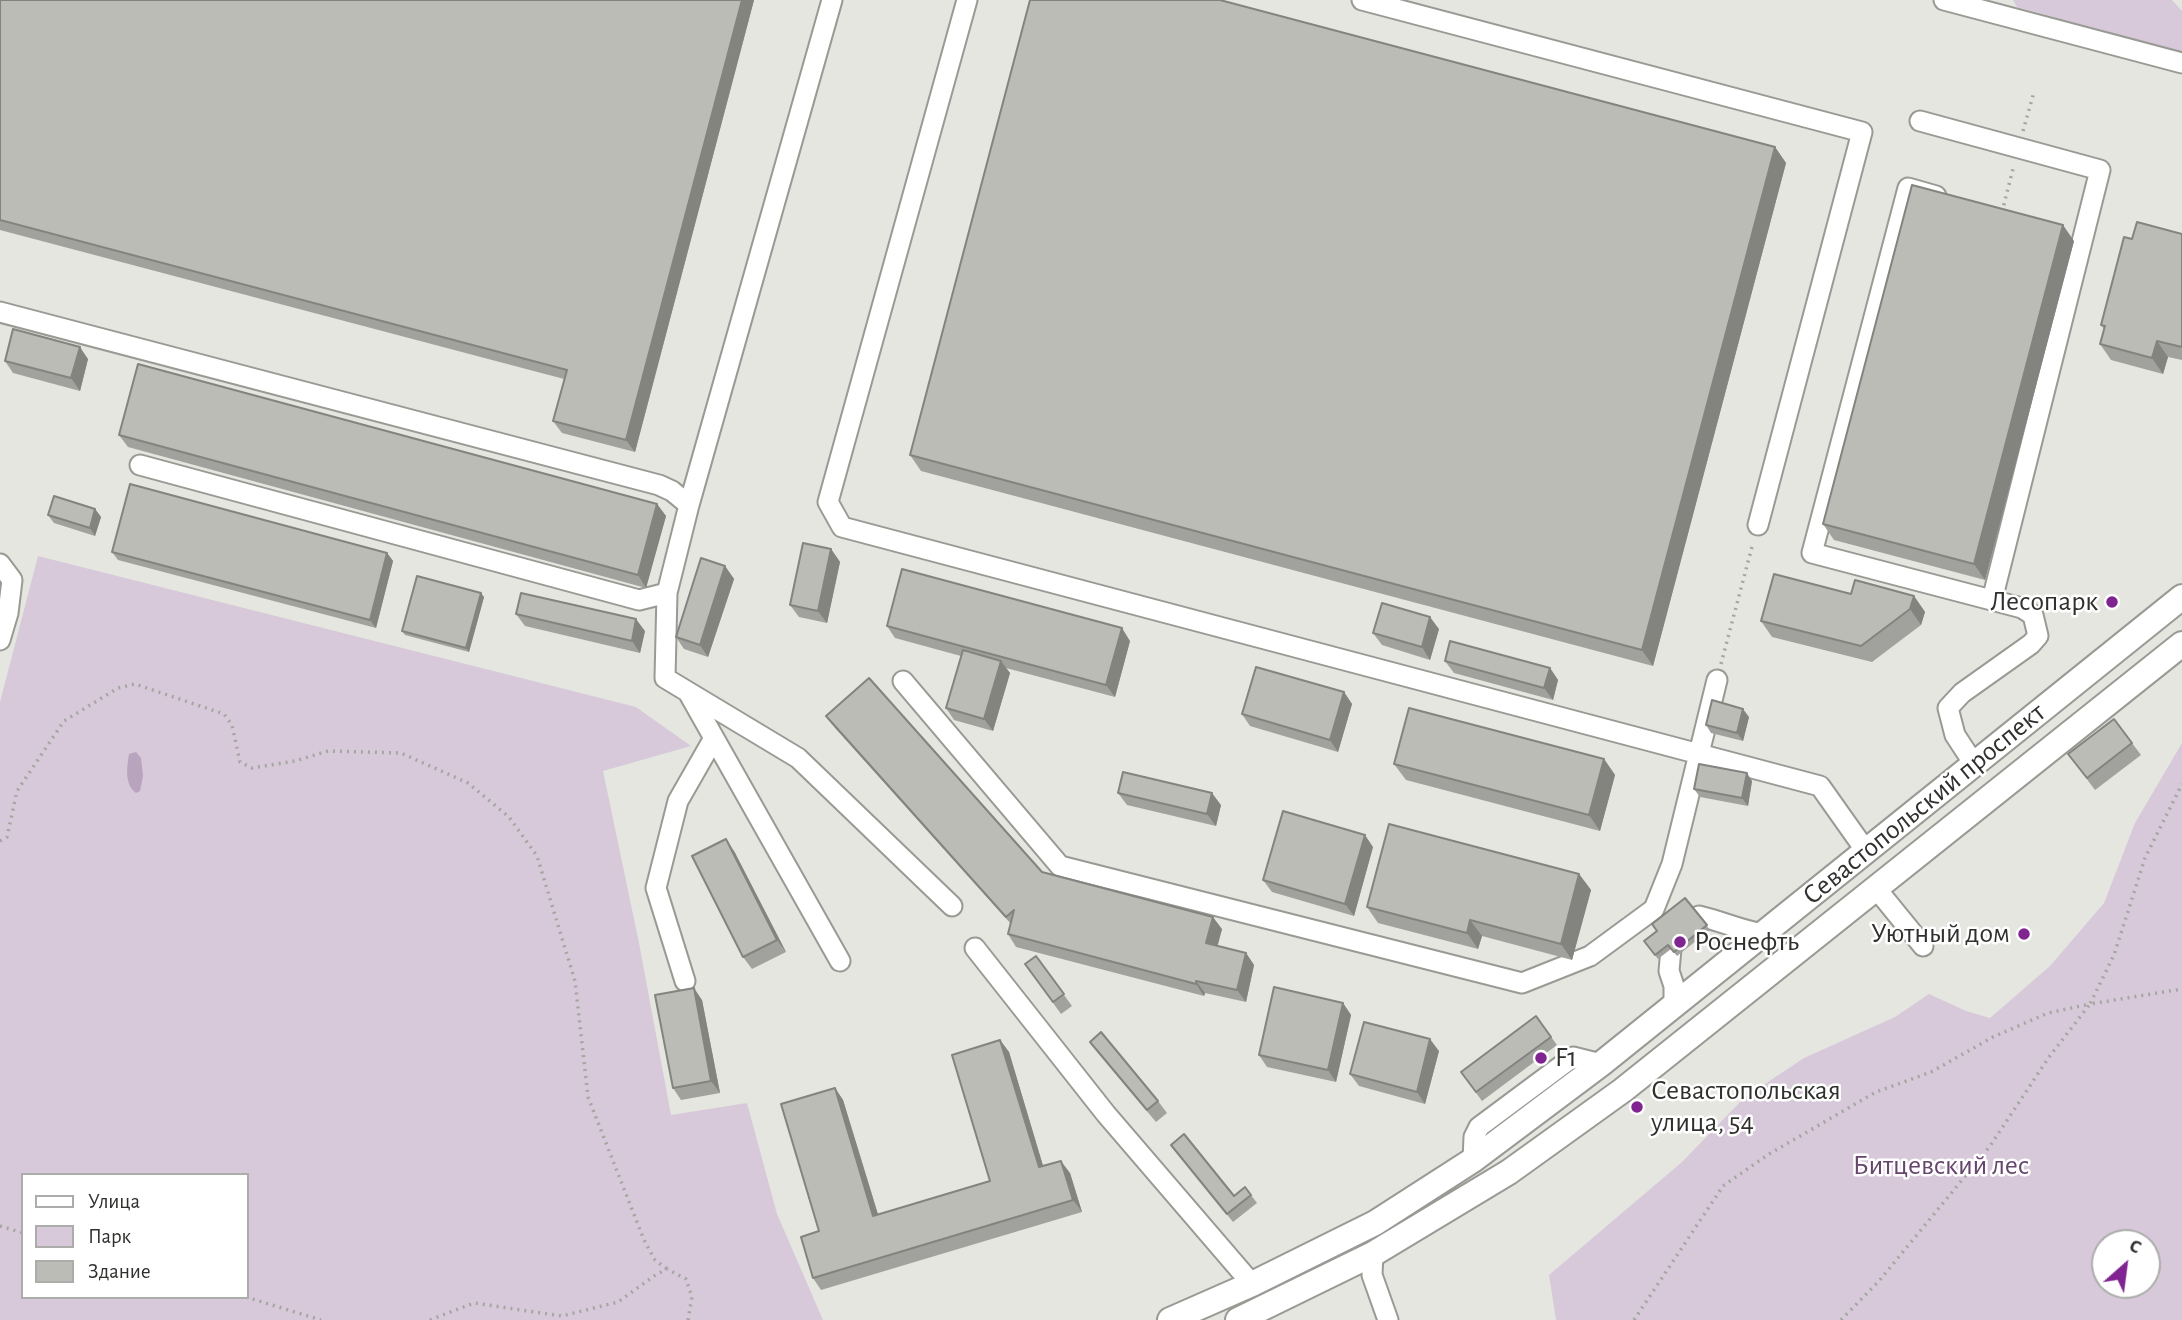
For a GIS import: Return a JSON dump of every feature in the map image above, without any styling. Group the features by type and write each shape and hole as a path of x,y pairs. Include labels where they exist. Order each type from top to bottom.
{"main road":[{"name":"Севастопольский проспект","path":"1170,1320 1252,1284 1374,1223 1473,1160 1601,1064 2182,597"},
{"name":"Севастопольский проспект","path":"1238,1320 1373,1254 1508,1172 1623,1090 2182,644"}],"lane":[{"path":"832,0 689,505 667,593 666,678 799,758 952,906"},
{"path":"967,0 828,502 842,527 1820,786 1866,850"},
{"path":"1362,0 1862,132 1758,525"},
{"path":"1944,0 2182,62"},
{"path":"1920,121 2100,170 1992,600"},
{"path":"1948,199 1908,188 1812,553 2022,608 2033,615 2038,636 2031,644 1962,693 1948,708 1955,734 1974,764"},
{"path":"0,312 659,485 672,491 689,505"},
{"path":"141,465 639,600 667,593"},
{"path":"0,564 12,580 8,613 0,640"},
{"path":"903,681 1060,866 1522,983 1590,956 1654,909 1672,864 1717,680"},
{"path":"687,691 840,961"},
{"path":"685,981 656,888 678,801 713,738"},
{"path":"1875,887 1923,946"},
{"path":"1699,916 1724,922 1740,930 1763,934"},
{"path":"975,948 1106,1114 1252,1284"},
{"path":"1671,949 1669,971 1674,986 1674,1006"},
{"path":"1373,1254 1372,1275 1386,1318"}],"path":[{"path":"1717,680 1758,525"},
{"path":"0,841 7,837 17,791 64,721 118,688 135,684 224,714 232,725 240,762 252,768 295,761 328,751 401,753 468,783 509,817 537,856 575,981 588,1097 654,1260 686,1279 692,1297 688,1320"},
{"path":"1841,1320 1879,1281 1990,1146 2049,1057 2090,1004 2114,955 2145,858 2182,784"},
{"path":"1634,1320 1723,1186 1812,1128 1876,1092 1931,1072 1993,1037 2049,1013 2182,989"},
{"path":"0,1226 21,1232"},
{"path":"430,1320 474,1303 562,1316 618,1302 667,1269"},
{"path":"248,1298 321,1320"}],"green space":[{"path":"2013,0 2172,0 2182,11 2182,52 2017,7"},
{"path":"38,556 636,707 691,746 603,771 671,1115 747,1103 777,1214 823,1320 0,1320 0,702"},
{"name":"Битцевский лес","path":"2182,743 2182,1320 1556,1320 1549,1275 1682,1162 1744,1098 1804,1058 1895,1017 1929,994 1966,1011 1990,1018 2050,966 2104,903 2135,823"}],"shaded area":[{"path":"136,752 141,758 143,776 140,791 136,793 128,780 127,770 129,754"}],"building":[{"path":"0,0 742,0 626,440 553,421 567,370 0,220"},
{"path":"1030,0 1220,0 1775,147 1642,650 910,455"},
{"path":"1912,185 2063,225 1974,564 1823,524"},
{"path":"2137,222 2182,234 2182,347 2157,341 2152,358 2100,344 2105,326 2101,325 2124,237 2132,239"},
{"path":"13,329 80,347 71,378 5,361"},
{"path":"138,364 657,504 638,575 119,435"},
{"path":"130,484 387,553 370,620 112,552"},
{"path":"54,496 95,509 90,528 48,515"},
{"path":"803,543 831,549 818,611 790,605"},
{"path":"701,558 725,566 700,645 676,637"},
{"path":"902,569 1122,628 1106,685 887,626"},
{"path":"1774,574 1851,594 1855,580 1914,596 1910,609 1861,646 1761,621"},
{"path":"417,576 481,593 466,648 402,631"},
{"path":"521,593 636,619 632,641 516,614"},
{"path":"1382,603 1430,617 1422,647 1373,633"},
{"path":"1450,641 1550,668 1544,688 1445,661"},
{"path":"963,650 1001,661 984,719 946,708"},
{"path":"1256,667 1344,692 1330,740 1242,714"},
{"path":"869,678 1042,872 1213,917 1206,943 1246,953 1237,990 1196,981 1196,984 1008,934 1014,910 1006,917 826,716"},
{"path":"1712,700 1743,709 1737,733 1706,725"},
{"path":"1409,708 1604,759 1589,815 1394,764"},
{"path":"2114,719 2132,743 2087,778 2068,754"},
{"path":"1699,764 1747,773 1742,798 1694,789"},
{"path":"1123,772 1212,793 1207,814 1118,793"},
{"path":"1283,811 1365,835 1345,904 1263,880"},
{"path":"1389,824 1579,874 1561,944 1470,920 1467,933 1367,907"},
{"path":"726,839 777,940 743,957 692,856"},
{"path":"1685,898 1707,925 1674,952 1668,945 1655,955 1644,941 1657,931 1652,924"},
{"path":"1036,956 1064,994 1053,1002 1025,964"},
{"path":"1274,987 1343,1003 1328,1070 1259,1055"},
{"path":"694,988 711,1081 673,1088 655,995"},
{"path":"1536,1016 1551,1037 1476,1092 1461,1072"},
{"path":"1364,1022 1430,1039 1417,1092 1350,1074"},
{"path":"1101,1032 1158,1101 1147,1110 1090,1042"},
{"path":"1000,1040 1039,1167 1061,1161 1073,1200 813,1278 801,1237 819,1231 781,1104 835,1088 873,1216 990,1181 952,1055"},
{"path":"1184,1134 1234,1196 1245,1187 1251,1195 1227,1214 1171,1145"}],"place":[{"name":"Лесопарк","path":"2112,602"},
{"name":"Уютный дом","path":"2024,934"},
{"name":"Роснефть","path":"1680,942"},
{"name":"F1","path":"1541,1058"},
{"name":"Севастопольская улица, 54","path":"1637,1107"}]}
